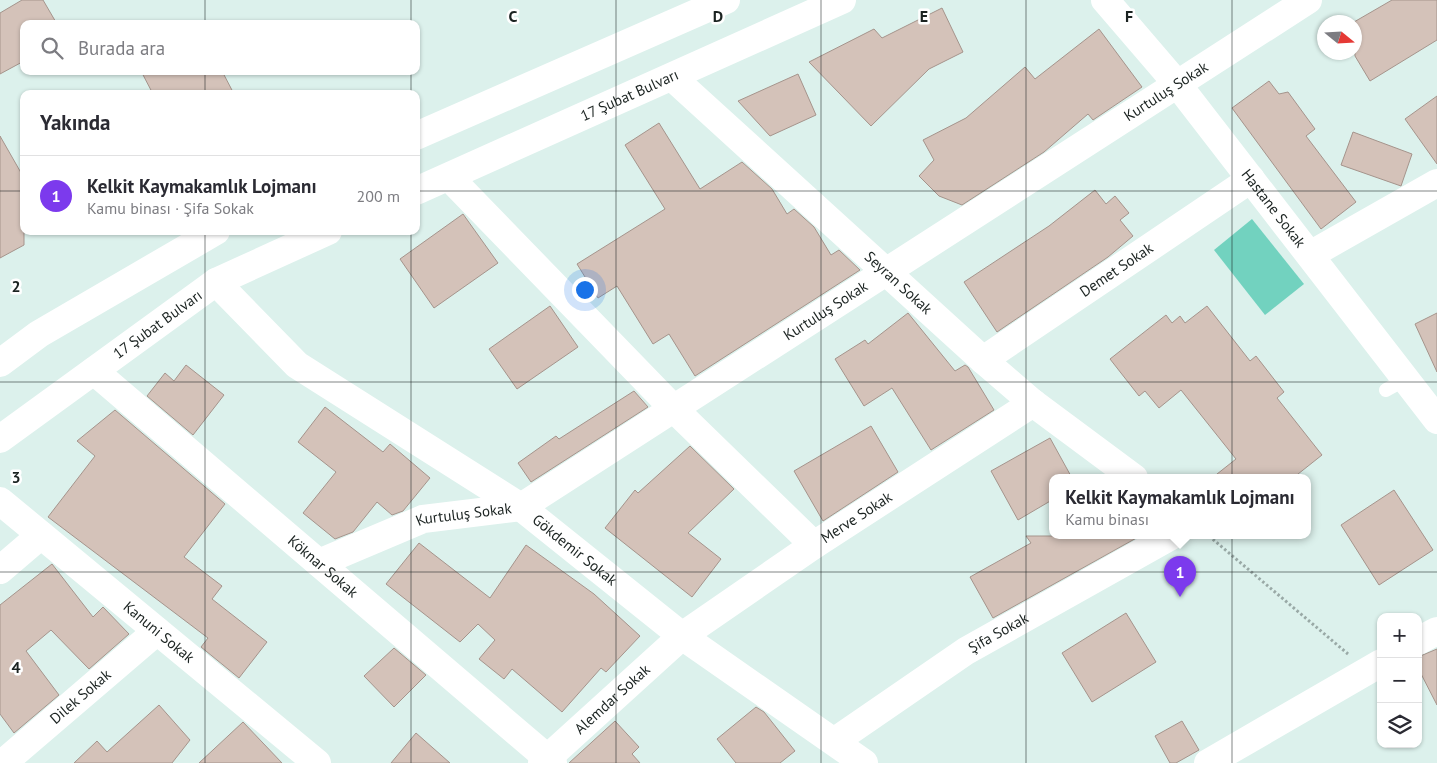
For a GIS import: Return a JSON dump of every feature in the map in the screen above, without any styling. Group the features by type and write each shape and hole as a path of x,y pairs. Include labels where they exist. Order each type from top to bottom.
{"main road":[{"path":"420,134 726,0"},
{"name":"17 Şubat Bulvarı","path":"420,190 842,0"},
{"name":"Hastane Sokak","path":"1105,0 1178,84 1437,420"},
{"name":"Kurtuluş Sokak","path":"319,563 424,519 521,507 1308,0"},
{"name":"Seyran Sokak","path":"672,76 983,360 1033,403 1129,474"},
{"path":"449,177 674,409 814,545"},
{"name":"Demet Sokak","path":"983,360 1251,179"},
{"path":"1310,255 1437,183"},
{"path":"0,363 39,334 209,235"},
{"name":"17 Şubat Bulvarı","path":"0,439 216,282 319,235"},
{"name":"Gökdemir Sokak","path":"216,282 297,365 521,507 682,636 864,763"},
{"name":"Köknar Sokak","path":"94,370 547,761"},
{"name":"Merve Sokak","path":"682,636 814,545 1033,403"},
{"name":"Kanuni Sokak","path":"0,501 157,631 299,758"},
{"path":"0,570 41,535"},
{"name":"Şifa Sokak","path":"835,741 966,651 1166,539"},
{"name":"Dilek Sokak","path":"3,761 157,631"},
{"path":"1422,639 1437,631"},
{"name":"Alemdar Sokak","path":"547,761 682,636"},
{"path":"1208,763 1374,666"}],"path":[{"path":"1213,539 1374,666"}],"green space":[{"path":"1252,219 1304,284 1265,315 1214,250"}],"building":[{"path":"22,0 43,0 55,20 20,20 20,63 0,74 0,13"},
{"path":"1392,0 1437,0 1437,40 1370,81 1357,60 1362,60 1362,17"},
{"path":"942,8 963,52 929,69 871,126 809,62 874,29 882,38"},
{"path":"1099,29 1142,87 1093,120 1088,114 1044,152 962,205 939,196 919,176 934,160 923,140 966,118 1025,67 1035,79"},
{"path":"798,74 816,115 770,136 738,101"},
{"path":"143,75 224,75 232,90 151,90"},
{"path":"1269,81 1279,94 1288,92 1315,129 1306,136 1356,202 1321,229 1232,108"},
{"path":"1437,96 1437,164 1405,119"},
{"path":"659,123 700,189 742,162 772,189 787,214 794,209 814,227 831,255 839,250 860,270 695,376 669,334 653,344 617,286 598,298 577,264 665,209 625,145"},
{"path":"1353,132 1412,154 1401,186 1341,165"},
{"path":"0,136 20,171 20,235 24,235 24,245 0,258"},
{"path":"1095,190 1106,204 1115,196 1129,213 1120,220 1133,236 1108,257 997,332 964,282 1049,226"},
{"path":"463,214 498,263 434,308 400,259"},
{"path":"550,306 578,347 517,389 489,349"},
{"path":"1207,306 1250,361 1256,356 1284,392 1277,398 1322,455 1298,474 1217,474 1236,459 1181,390 1159,408 1145,391 1139,396 1110,359 1166,315 1172,323 1180,316 1185,323"},
{"path":"908,313 955,371 965,365 968,367 994,410 931,450 892,388 864,406 835,359 865,340 868,344"},
{"path":"1437,313 1437,372 1415,324"},
{"path":"186,365 224,395 193,435 147,396 165,373 174,381"},
{"path":"634,391 648,407 531,482 518,463 556,436 559,439"},
{"path":"325,407 383,452 390,444 430,478 403,511 392,515 377,502 353,532 335,539 303,513 336,472 298,442"},
{"path":"115,410 225,504 184,557 222,586 212,599 267,642 239,678 201,647 208,638 48,517 95,456 77,441"},
{"path":"871,426 898,472 823,521 794,471"},
{"path":"1050,438 1070,474 1049,474 1049,502 1018,520 991,471"},
{"path":"690,446 734,489 688,533 721,559 692,597 605,528 635,490 638,493"},
{"path":"1394,490 1433,550 1379,585 1341,525"},
{"path":"1026,536 1049,536 1049,539 1135,539 993,618 970,577 1031,543"},
{"path":"419,543 490,598 526,545 594,594 640,636 606,672 601,668 562,712 512,669 504,679 479,659 495,640 478,624 460,642 386,584"},
{"path":"52,564 93,617 103,607 129,634 89,669 51,630 26,651 59,695 14,733 0,714 0,605"},
{"path":"1126,613 1156,662 1092,702 1062,653"},
{"path":"394,648 426,675 394,707 364,676"},
{"path":"1437,649 1437,705 1422,676 1422,655"},
{"path":"159,705 190,740 172,763 74,763 97,741 107,752"},
{"path":"756,707 764,712 795,751 780,763 736,763 717,739"},
{"path":"615,721 639,747 632,754 640,763 569,763"},
{"path":"1182,721 1199,750 1176,763 1170,763 1155,736"},
{"path":"243,722 282,763 199,763"},
{"path":"416,733 450,763 391,763"}],"place":[{"name":"Kelkit Kaymakamlık Lojmanı","path":"1180,597"}]}
